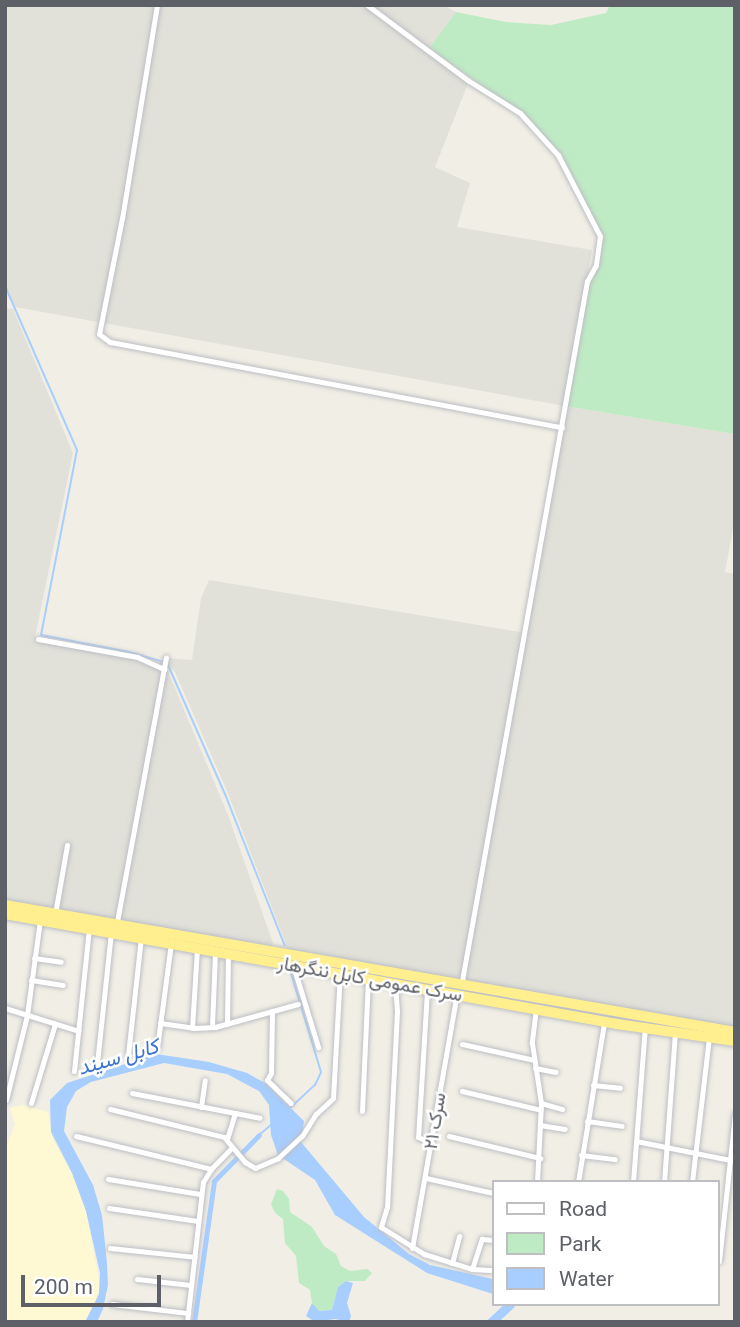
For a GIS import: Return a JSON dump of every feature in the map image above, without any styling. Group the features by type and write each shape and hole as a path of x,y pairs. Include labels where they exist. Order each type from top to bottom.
{"highway":[{"name":"سرک عمومی کابل ننگرهار","path":"5,905 55,914 141,938 369,979 735,1032"},
{"name":"سرک عمومی کابل ننگرهار","path":"5,914 89,929 114,930 459,992 604,1022 735,1041"}],"street":[{"path":"157,5 122,218 99,334 110,342 562,427"},
{"name":"سرک ۲۱","path":"367,5 469,81 520,113 558,155 600,236 596,265 587,281 412,1248"},
{"path":"38,639 137,657 164,669"},
{"path":"97,1063 114,930 166,658"},
{"path":"55,914 67,845"},
{"path":"6,1100 27,1015 40,920"},
{"path":"74,1071 89,929"},
{"path":"128,1055 141,938"},
{"path":"157,1048 171,943"},
{"path":"192,1028 197,948"},
{"path":"212,1027 215,951"},
{"path":"228,954 228,1024"},
{"path":"34,958 61,962"},
{"path":"293,965 318,1047"},
{"path":"110,1110 227,1139 236,1152 255,1168 278,1158 302,1136 316,1114 335,1093 340,973"},
{"path":"362,1111 369,979"},
{"path":"32,980 63,985"},
{"path":"394,982 397,1011 387,1207 381,1227 412,1248 471,1269 490,1270"},
{"path":"427,988 418,1137 432,1143"},
{"path":"160,1023 192,1028 212,1027 298,1004"},
{"path":"5,1008 79,1031"},
{"path":"536,1008 532,1043 541,1106 537,1180"},
{"path":"272,1011 271,1073 267,1080 291,1103"},
{"path":"579,1180 604,1022"},
{"path":"31,1103 55,1024"},
{"path":"633,1180 645,1027"},
{"path":"664,1180 675,1032"},
{"path":"692,1180 709,1038"},
{"path":"462,1044 534,1060"},
{"path":"535,1068 556,1072"},
{"path":"201,1107 205,1080"},
{"path":"593,1085 620,1088"},
{"path":"462,1091 562,1108"},
{"path":"132,1093 260,1118"},
{"path":"227,1139 234,1113"},
{"path":"719,1261 733,1160 735,1114"},
{"path":"587,1121 622,1126"},
{"path":"540,1125 565,1129"},
{"path":"76,1136 211,1169"},
{"path":"449,1136 540,1158"},
{"path":"636,1141 733,1160"},
{"path":"187,1322 200,1194 211,1169 236,1152"},
{"path":"581,1155 615,1158"},
{"path":"426,1178 491,1193"},
{"path":"107,1179 200,1194"},
{"path":"109,1208 198,1220"},
{"path":"452,1263 459,1236"},
{"path":"471,1269 482,1239 491,1240"},
{"path":"110,1248 195,1256"},
{"path":"137,1279 191,1286"},
{"path":"112,1304 188,1313"}],"shaded area":[{"path":"5,5 443,5 456,12 429,48 469,81 435,167 470,183 457,227 592,250 565,406 15,307 5,286"},
{"path":"5,308 13,309 73,453 35,637 165,664 228,815 273,943 270,947 5,902"},
{"path":"565,406 735,434 735,518 725,572 735,574 735,1032 290,955 227,791 175,672 165,663 166,658 192,660 201,598 209,580 526,633"}],"green space":[{"path":"610,5 735,5 735,434 565,406 587,281 596,265 600,236 558,155 520,113 429,48 456,12 506,22 551,25 606,13"},
{"path":"277,1189 283,1191 289,1199 290,1212 312,1227 324,1246 336,1254 341,1266 350,1271 367,1269 372,1273 365,1281 346,1281 338,1287 332,1310 318,1311 312,1303 310,1290 299,1283 296,1256 285,1243 283,1219 275,1213 271,1204"}],"sand":[{"path":"23,1105 48,1112 53,1139 72,1173 86,1211 100,1285 94,1306 85,1322 5,1322 5,1149 15,1124 10,1108"}],"water":[{"path":"156,1054 209,1062 247,1073 265,1083 304,1121 301,1142 364,1217 409,1254 430,1265 491,1279 491,1293 427,1273 335,1215 315,1180 278,1155 271,1135 269,1105 259,1091 227,1074 164,1063 91,1082 76,1091 67,1107 64,1131 93,1185 102,1215 107,1263 108,1285 103,1309 97,1322 85,1322 99,1294 100,1273 86,1211 72,1173 51,1132 50,1100 67,1083"},
{"path":"346,1281 353,1283 347,1303 351,1316 349,1322 335,1319 315,1322 306,1316 312,1303 319,1311 332,1310 338,1287"}],"waterway":[{"path":"5,286 77,450 41,635 129,652 163,662"},
{"path":"168,665 225,794 285,946"},
{"path":"289,1109 315,1085 321,1072 290,970"},
{"path":"259,1135 272,1124"},
{"path":"194,1322 214,1181 259,1135"},
{"path":"491,1322 508,1306"}],"water label":[{"name":"کابل سيند","path":"118,1057"}]}
